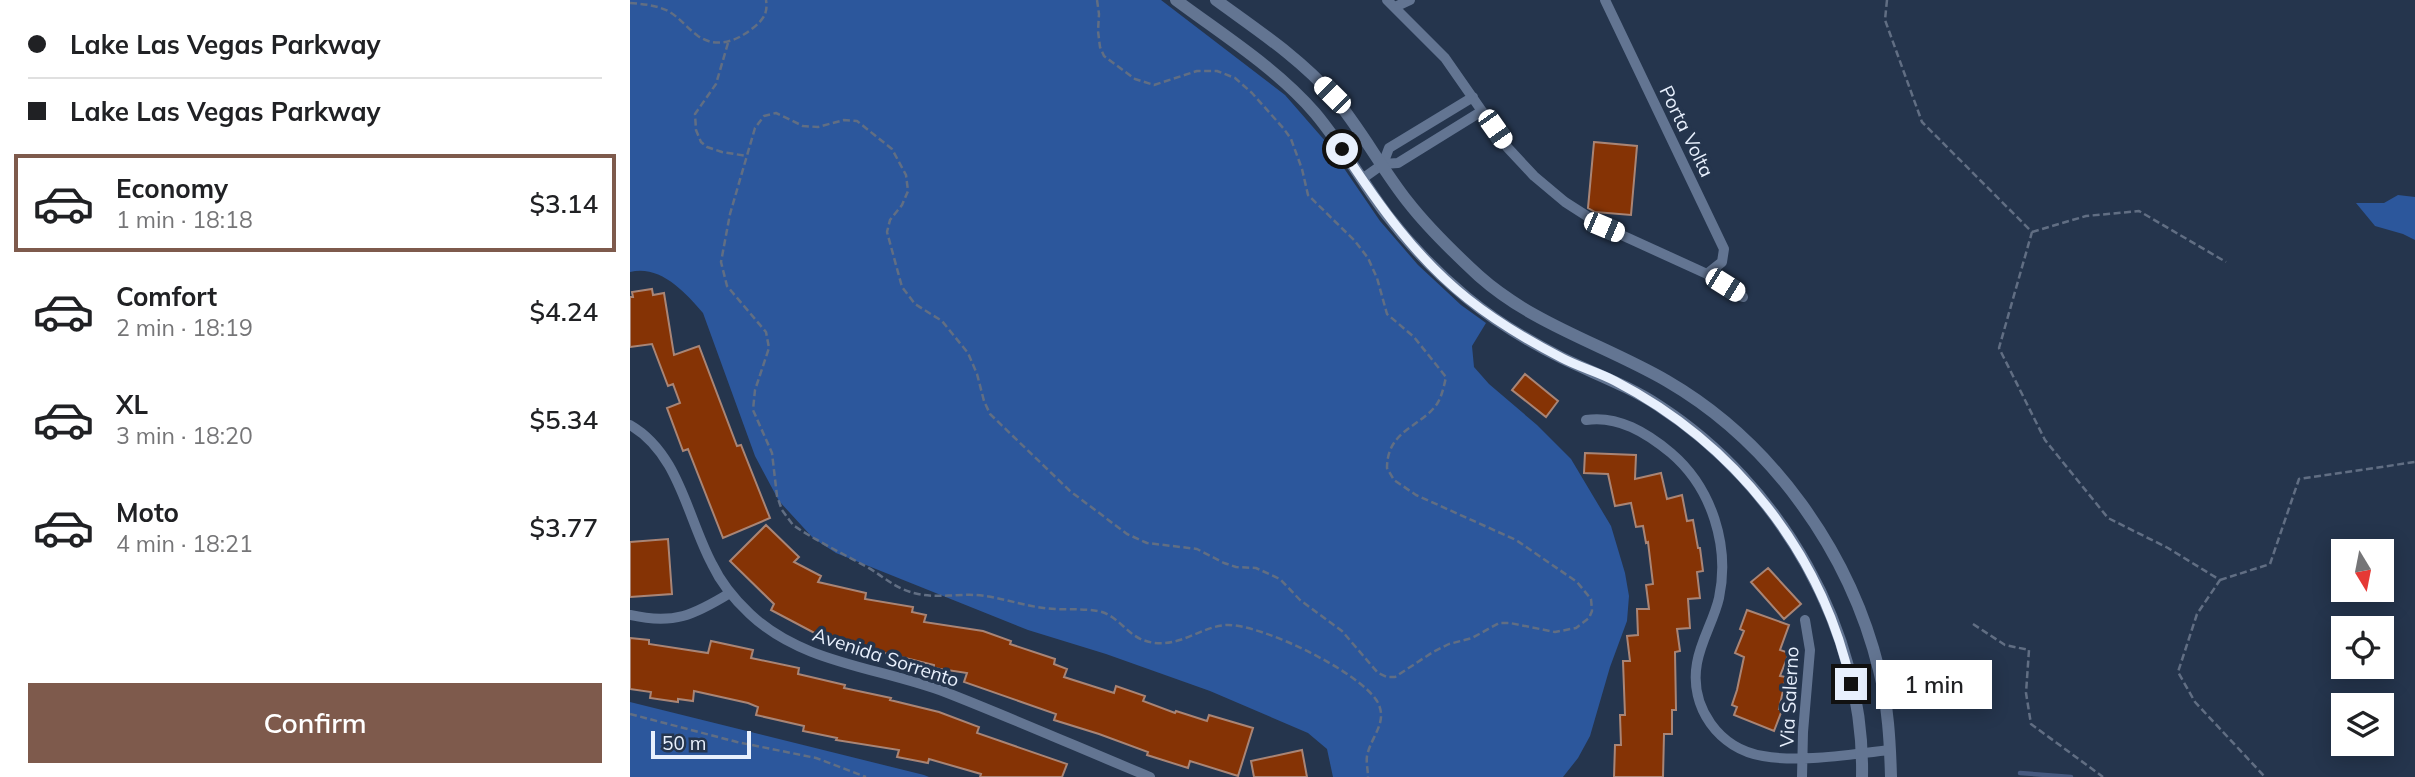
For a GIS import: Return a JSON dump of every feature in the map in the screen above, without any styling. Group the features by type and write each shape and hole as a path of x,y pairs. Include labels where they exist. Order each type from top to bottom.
{"street":[{"path":"1176,0 1291,89 1334,136 1387,215 1424,259 1466,298 1513,331 1563,359 1613,380 1660,406 1702,438 1741,474 1775,516 1797,549 1828,608 1845,658 1857,710 1862,777"},
{"path":"1216,0 1308,71 1354,122 1407,200 1442,242 1482,278 1526,310 1574,337 1668,382 1712,412 1751,446 1787,485 1818,527 1844,572 1864,621 1880,671 1889,727 1892,777"},
{"path":"1391,4 1410,0"},
{"name":"Porta Volta","path":"1605,0 1724,248 1722,262 1707,274"},
{"path":"1391,4 1445,58 1507,147 1534,176 1565,202 1604,227 1707,274 1743,297"},
{"path":"1362,178 1382,164 1389,148 1473,97"},
{"path":"1382,164 1398,163 1482,111"},
{"path":"1586,419 1608,419 1630,426 1676,457 1698,484 1716,522 1722,564 1719,597 1697,663 1696,681 1702,709 1717,732 1740,749 1766,757 1890,750"},
{"name":"Avenida Sorrento","path":"630,425 647,437 666,459 712,564 730,593 766,628 803,649 942,691 1150,777"},
{"path":"630,615 659,620 680,618 699,612 730,593"},
{"name":"Via Salerno","path":"1802,777 1810,650 1805,620"}],"path":[{"path":"630,4 652,6 667,11 704,39 727,43 750,31 762,20 766,15 766,0"},
{"path":"1097,0 1100,47 1116,66 1135,79 1154,85 1197,71 1226,74 1243,84 1284,129 1299,158 1308,195 1362,249 1377,278 1387,314 1413,337 1446,377 1435,407 1403,432 1392,448 1387,462 1394,480 1429,502 1516,540 1577,582 1587,592 1592,606 1589,618 1569,631 1555,632 1499,623 1472,638 1449,644 1433,652 1395,677 1387,677 1378,673 1342,631 1300,600 1280,579 1256,568 1224,563 1191,547 1159,545 1136,539 1070,491 990,414 978,374 968,353 936,316 915,304 901,288 887,233 890,220 906,199 907,183 902,166 887,144 857,121 844,120 818,127 803,126 776,113 769,114 758,122 730,214 721,262 727,286 766,332 769,348 755,390 753,410 772,453 777,496 782,510 793,525 894,586 921,594 975,595 1054,610 1089,609 1110,615 1134,636 1156,643 1184,640 1227,625 1253,630 1298,646 1348,675 1377,701 1381,720 1367,757 1368,777"},
{"path":"1887,0 1885,20 1923,122 2032,232"},
{"path":"727,43 716,84 695,114 696,130 701,142 707,147 747,156"},
{"path":"2032,232 2086,216 2139,211 2226,262"},
{"path":"2032,232 1999,348 2045,440 2108,518 2168,548 2220,580"},
{"path":"2264,777 2194,702 2178,672 2197,614 2220,580 2270,564 2300,479 2415,462"},
{"path":"1973,624 2005,645 2029,650 2026,693 2031,724 2103,777"},
{"path":"630,714 729,740 817,758 866,777"}],"shaded area":[{"path":"630,0 1161,0 1285,95 1326,142 1380,221 1418,265 1461,305 1486,323 1472,346 1474,367 1571,459 1611,526 1629,596 1627,621 1590,736 1563,777 1333,777 1327,749 1308,733 1210,691 1028,630 836,553 813,538 779,501 755,456 703,313 688,296 661,276 651,272 630,272"},
{"path":"2398,195 2415,197 2415,240 2375,226 2356,203 2384,203"},
{"path":"630,702 924,775 929,777 630,777"}],"building":[{"path":"1594,142 1637,146 1631,215 1595,212 1588,208"},
{"path":"652,289 653,295 664,293 674,355 699,346 737,446 741,445 770,518 723,538 688,449 683,451 667,408 680,403 673,384 668,386 652,344 630,347 630,297 633,297 632,292"},
{"path":"1525,374 1558,401 1546,417 1512,390"},
{"path":"1585,453 1636,455 1635,479 1661,473 1667,499 1682,495 1687,521 1693,520 1700,548 1703,571 1697,572 1700,598 1688,599 1690,628 1677,629 1680,651 1675,652 1676,710 1672,710 1672,734 1664,734 1663,777 1614,777 1615,745 1621,745 1620,715 1625,715 1623,661 1630,661 1627,636 1638,635 1637,609 1649,609 1646,585 1653,584 1648,542 1646,543 1643,526 1636,527 1631,503 1615,506 1608,474 1584,473"},
{"path":"766,525 799,557 794,562 821,576 818,582 866,593 865,599 913,607 912,612 926,615 924,622 983,631 1011,641 1010,644 1055,659 1054,664 1067,669 1064,677 1114,693 1116,686 1145,696 1143,701 1175,713 1176,711 1207,721 1209,715 1253,728 1238,776 1190,761 1188,768 1147,755 1148,752 1054,720 1056,714 964,682 967,673 934,668 934,665 824,638 771,610 774,604 730,561"},
{"path":"668,539 672,594 630,597 630,542"},
{"path":"1768,568 1801,604 1784,619 1751,582"},
{"path":"1747,610 1789,625 1780,650 1789,653 1780,676 1786,677 1779,709 1782,710 1774,731 1734,715 1737,707 1732,705 1744,657 1735,653 1744,631 1740,629"},
{"path":"630,638 649,640 649,644 708,653 711,641 753,650 751,658 799,668 798,674 939,712 979,727 977,733 1067,764 1062,777 980,777 981,774 929,759 928,763 897,757 899,750 836,740 837,738 803,731 804,726 756,715 758,707 748,703 694,691 693,701 650,698 651,692 630,689"},
{"path":"1302,750 1307,777 1254,777 1251,761"}],"waterway":[{"path":"2020,773 2071,777"}],"route":[{"path":"1342,149 1387,215 1424,259 1466,298 1513,331 1563,359 1613,380 1660,406 1702,438 1741,474 1775,516 1804,560 1828,608 1851,684"}]}
